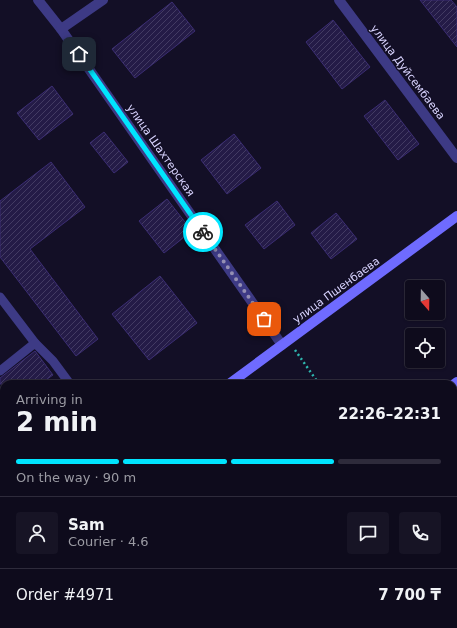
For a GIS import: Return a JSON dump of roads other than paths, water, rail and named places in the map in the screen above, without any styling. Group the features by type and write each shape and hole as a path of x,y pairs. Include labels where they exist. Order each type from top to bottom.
{"main road":[{"name":"улица Пшенбаева","path":"234,380 457,216"}],"street":[{"name":"улица Шахтерская","path":"38,0 61,29 285,342"},
{"path":"61,29 103,0"},
{"name":"улица Дуйсембаева","path":"339,0 457,158"}],"lane":[{"path":"0,297 35,343 53,361 67,380"},
{"path":"0,371 35,343"}]}
